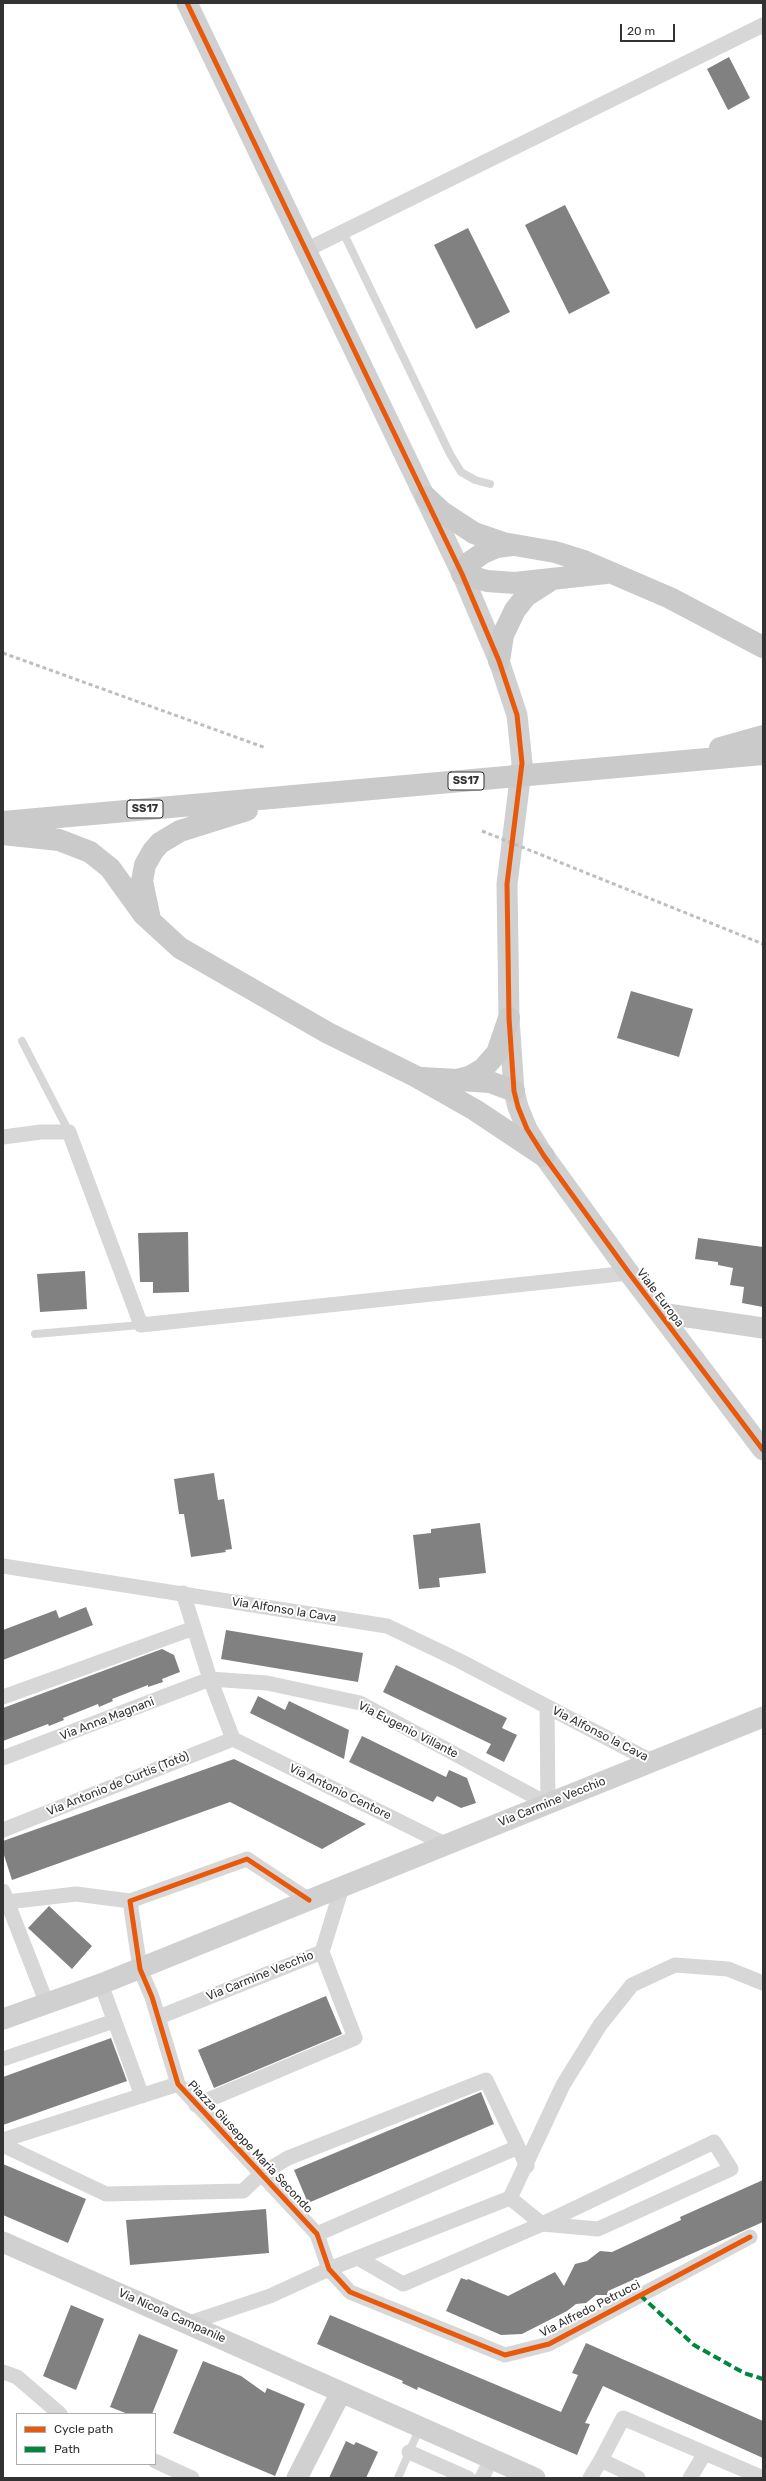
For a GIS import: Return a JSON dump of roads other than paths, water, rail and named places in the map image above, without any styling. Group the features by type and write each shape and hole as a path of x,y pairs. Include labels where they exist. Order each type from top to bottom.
{"main road":[{"path":"426,497 442,512 467,529 492,540 554,552 611,573 670,598 763,647"},
{"path":"513,545 497,547 483,553 470,562 462,574 501,582 526,583 583,574 611,573"},
{"path":"499,661 503,635 510,618 520,602 541,586 558,579"},
{"path":"663,763 763,736"},
{"name":"SS17","path":"3,822 297,797 763,754"},
{"path":"151,922 143,892 143,877 148,858 160,843 191,827 297,797"},
{"path":"3,834 59,840 90,852 110,868 134,904 151,922 170,941 199,961 328,1033 415,1076 501,1126 544,1156"},
{"path":"457,1080 476,1073 494,1058 503,1038 509,1018"},
{"path":"415,1076 433,1080 490,1082 514,1091"},
{"path":"459,1102 475,1104 490,1102 514,1091"}],"street":[{"name":"Viale Europa","path":"187,3 462,574 499,661 517,715 522,746 520,780 507,884 509,1018 514,1091 527,1129 544,1156 629,1273 763,1450"},
{"path":"306,250 763,25"},
{"path":"3,1137 41,1132 69,1132 141,1325 629,1273"},
{"path":"660,1313 763,1328"},
{"name":"Via Alfonso la Cava","path":"3,1566 387,1626 653,1762"},
{"path":"183,1593 210,1679 233,1739"},
{"path":"3,1697 194,1628"},
{"name":"Via Anna Magnani","path":"3,1758 210,1679"},
{"name":"Via Eugenio Villante","path":"210,1679 267,1683 360,1703 548,1804"},
{"name":"Via Alfonso la Cava","path":"547,1707 548,1804"},
{"name":"Via Carmine Vecchio","path":"3,2019 140,1969 763,1717"},
{"name":"Via Antonio de Curtis (Totò)","path":"3,1830 233,1739"},
{"name":"Via Antonio Centore","path":"233,1739 447,1845"},
{"path":"47,2004 5,1897 76,1894 130,1901 247,1860 309,1900"},
{"name":"Via Carmine Vecchio","path":"158,2017 322,1952 342,1887"},
{"path":"130,1901 140,1969"},
{"path":"196,2105 355,2038 322,1952"},
{"path":"189,2323 270,2296 329,2269 510,2198 527,2166 564,2085 600,2025 632,1986 675,1965 728,1969 763,1983"},
{"name":"Piazza Giuseppe Maria Secondo","path":"140,1969 158,2017 178,2084 317,2234 329,2269"},
{"path":"101,1984 142,2096"},
{"path":"3,2059 114,2021"},
{"name":"Piazza Giuseppe Maria Secondo","path":"3,2145 106,2194 243,2191 261,2174 288,2158 486,2080 527,2166"},
{"name":"Piazza Giuseppe Maria Secondo","path":"3,2140 178,2084"},
{"path":"358,2258 403,2284 542,2224 714,2142 731,2169 598,2229 542,2224 510,2198"},
{"path":"317,2234 518,2147"},
{"name":"Via Alfredo Petrucci","path":"329,2269 350,2292 505,2355 549,2344 750,2237"},
{"name":"Via Nicola Campanile","path":"3,2242 189,2323 535,2478"},
{"path":"3,2372 18,2378 59,2413"},
{"path":"297,2478 341,2392"},
{"path":"590,2478 623,2418 763,2478"},
{"path":"409,2452 468,2478"},
{"path":"690,2478 705,2453"},
{"path":"482,2478 491,2459"},
{"path":"600,2460 638,2478"},
{"path":"156,2461 192,2478"}],"lane":[{"path":"343,232 450,454 461,472 475,480 490,484"},
{"path":"22,1041 69,1132"},
{"path":"35,1334 141,1325"},
{"path":"398,2478 420,2427"}],"railway":[{"path":"3,653 266,748"},
{"path":"482,831 763,944"}]}
